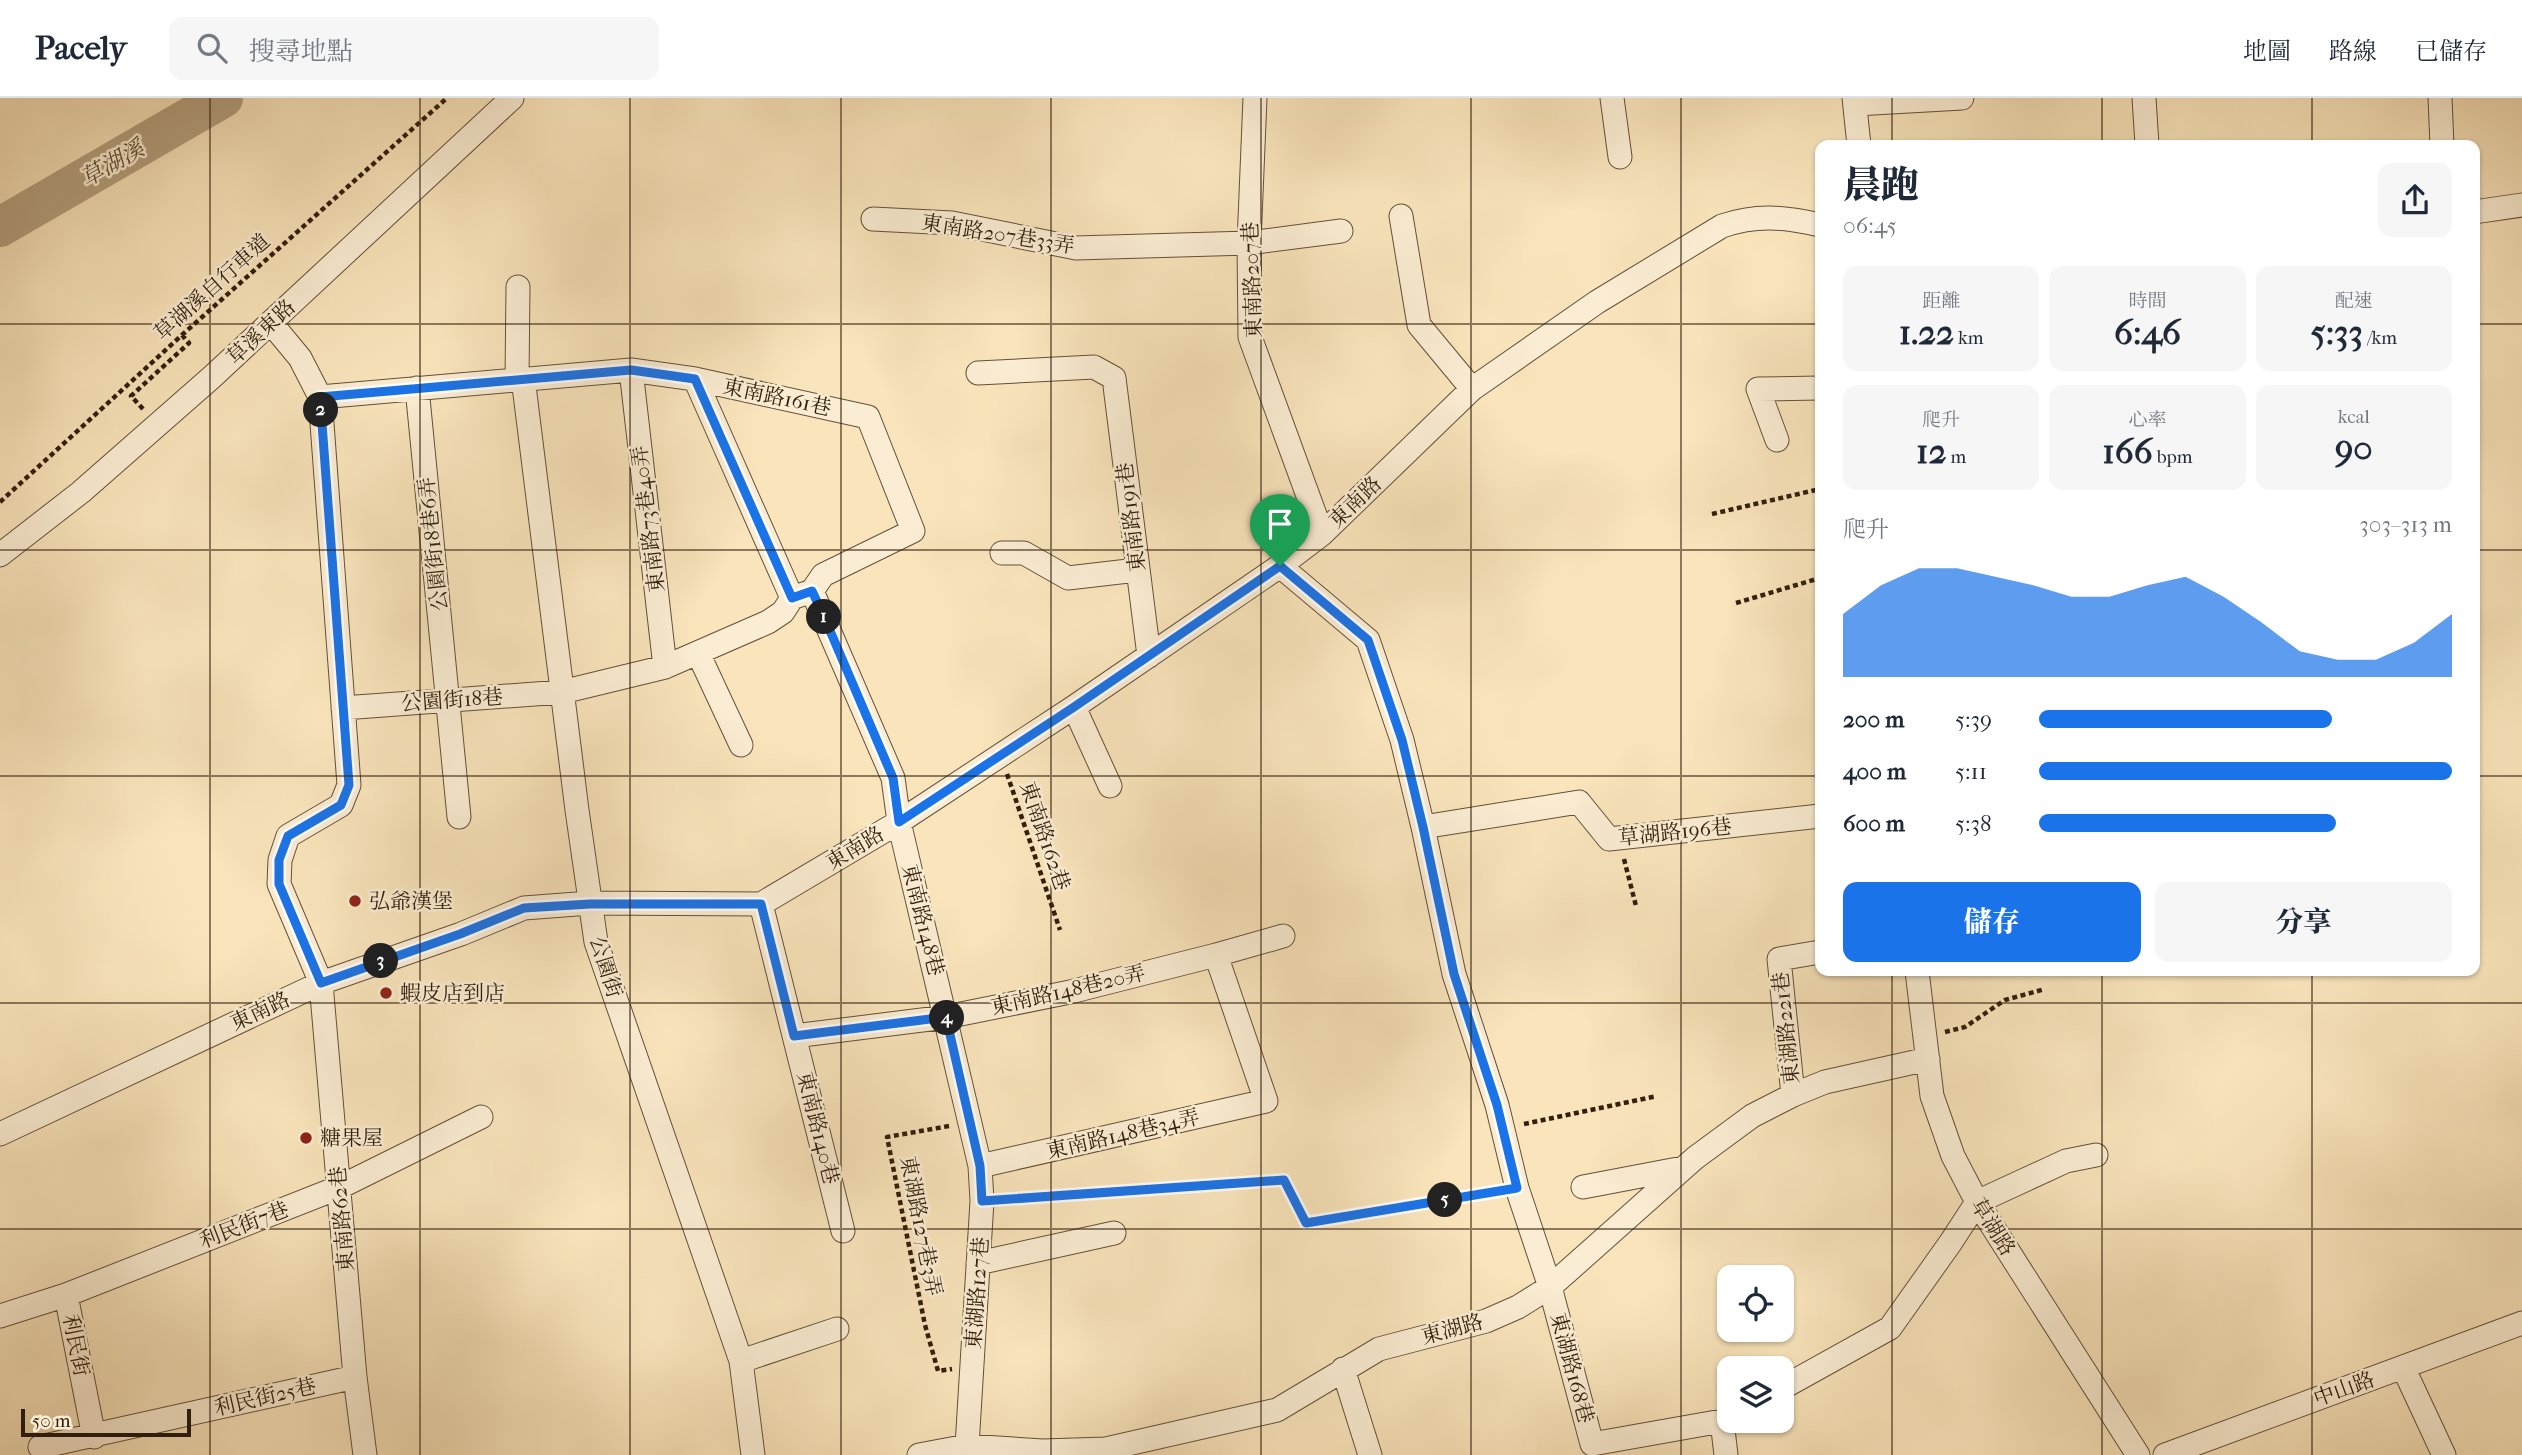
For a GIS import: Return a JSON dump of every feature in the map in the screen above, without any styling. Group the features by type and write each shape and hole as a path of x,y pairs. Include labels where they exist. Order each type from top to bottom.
{"street":[{"name":"草溪東路","path":"0,555 81,492 271,323 512,98"},
{"name":"東南路207巷","path":"1255,98 1249,243 1250,337 1322,534"},
{"path":"1612,98 1620,157"},
{"path":"1858,140 1855,101 1962,98"},
{"path":"2144,98 2147,140"},
{"path":"2440,98 2442,140"},
{"path":"2480,211 2522,205"},
{"path":"1401,216 1419,325 1472,388"},
{"name":"東南路","path":"0,1134 321,983 460,934 524,908 590,904 761,904 899,822 1074,707 1280,566 1322,534 1472,388 1597,302 1722,226 1749,218 1771,217 1815,224"},
{"name":"東南路207巷33弄","path":"873,219 952,222 1076,248 1249,243 1341,231"},
{"name":"公園街","path":"518,287 520,379 596,942 741,1361 753,1455"},
{"path":"271,323 300,358 320,397 631,370 695,379"},
{"name":"東南路191巷","path":"978,373 1094,367 1114,378 1149,656"},
{"name":"東南路73巷40弄","path":"631,370 665,667"},
{"name":"東南路161巷","path":"695,379 867,417 913,531"},
{"name":"東南路161巷","path":"695,379 893,778 899,822"},
{"name":"公園街18巷6弄","path":"417,388 459,817"},
{"path":"1776,440 1758,389 1815,388"},
{"name":"東南路62巷","path":"320,397 349,785 341,805 288,836 279,860 279,884 321,983 355,1377 365,1455"},
{"name":"公園街18巷","path":"343,708 562,692 665,667 768,622 783,612 823,575 913,531"},
{"path":"1002,553 1024,552 1068,579 1137,570"},
{"path":"1280,566 1368,640 1402,740 1454,974 1503,1128 1517,1188 1550,1287"},
{"path":"698,653 741,745"},
{"path":"1074,707 1110,786"},
{"name":"草湖路196巷","path":"1423,827 1579,802 1609,839 1815,817"},
{"name":"東南路148巷","path":"899,822 946,1017"},
{"name":"東南路140巷","path":"761,904 844,1231"},
{"name":"東南路148巷20弄","path":"794,1036 946,1017 1070,992 1216,956 1283,936"},
{"name":"東湖路221巷","path":"1793,1095 1779,959 1815,953"},
{"name":"東南路148巷34弄","path":"980,1166 1266,1101 1216,956"},
{"name":"草湖路","path":"1918,976 1932,1096 1953,1156 1977,1202 2137,1455"},
{"name":"東湖路127巷","path":"946,1017 980,1166 982,1201 967,1446"},
{"name":"東湖路","path":"919,1455 967,1446 1042,1451 1106,1450 1277,1410 1378,1349 1486,1321 1518,1307 1550,1287 1683,1168 1752,1116 1825,1082 1926,1048"},
{"name":"利民街7巷","path":"0,1316 66,1294 340,1188 481,1117"},
{"path":"1794,1381 1891,1328 1977,1202 2066,1161 2096,1155"},
{"path":"1583,1187 1683,1168"},
{"path":"978,1262 1114,1233"},
{"name":"東湖路168巷","path":"1550,1287 1592,1444 1717,1421"},
{"name":"利民街","path":"66,1294 94,1437"},
{"name":"中山路","path":"2165,1455 2522,1323"},
{"path":"741,1361 837,1329"},
{"path":"2403,1367 2444,1455"},
{"path":"1343,1369 1370,1455"},
{"name":"利民街25巷","path":"40,1447 355,1377"},
{"name":"東湖路168巷","path":"1725,1433 1726,1455"}],"path":[{"name":"草湖溪自行車道","path":"0,502 447,98"},
{"path":"148,414 131,396 190,343 182,335"},
{"path":"1712,514 1815,490"},
{"path":"1736,603 1815,579"},
{"name":"東南路162巷","path":"1000,754 1060,930"},
{"path":"1619,838 1636,906"},
{"path":"1926,1048 1965,1027 2005,1000 2045,989"},
{"path":"1503,1128 1657,1096"},
{"name":"東湖路127巷3弄","path":"970,1122 887,1137 925,1325 938,1371 972,1366"},
{"path":"982,1201 1284,1180 1306,1223 1517,1188"}],"waterway":[{"name":"草湖溪","path":"0,227 223,98"}],"place":[{"name":"弘爺漢堡","path":"355,901"},
{"name":"蝦皮店到店","path":"386,993"},
{"name":"糖果屋","path":"306,1138"}],"route":[{"path":"631,370 695,379 792,598 812,591 822,612 893,778 899,822 1074,707 1280,566 1368,640 1402,740 1454,974 1497,1105 1517,1188 1306,1223 1284,1180 982,1201 980,1166 946,1017 794,1036 761,904 590,904 524,908 460,934 321,983 279,884 279,860 288,836 341,805 349,785 320,397 631,370"}]}
